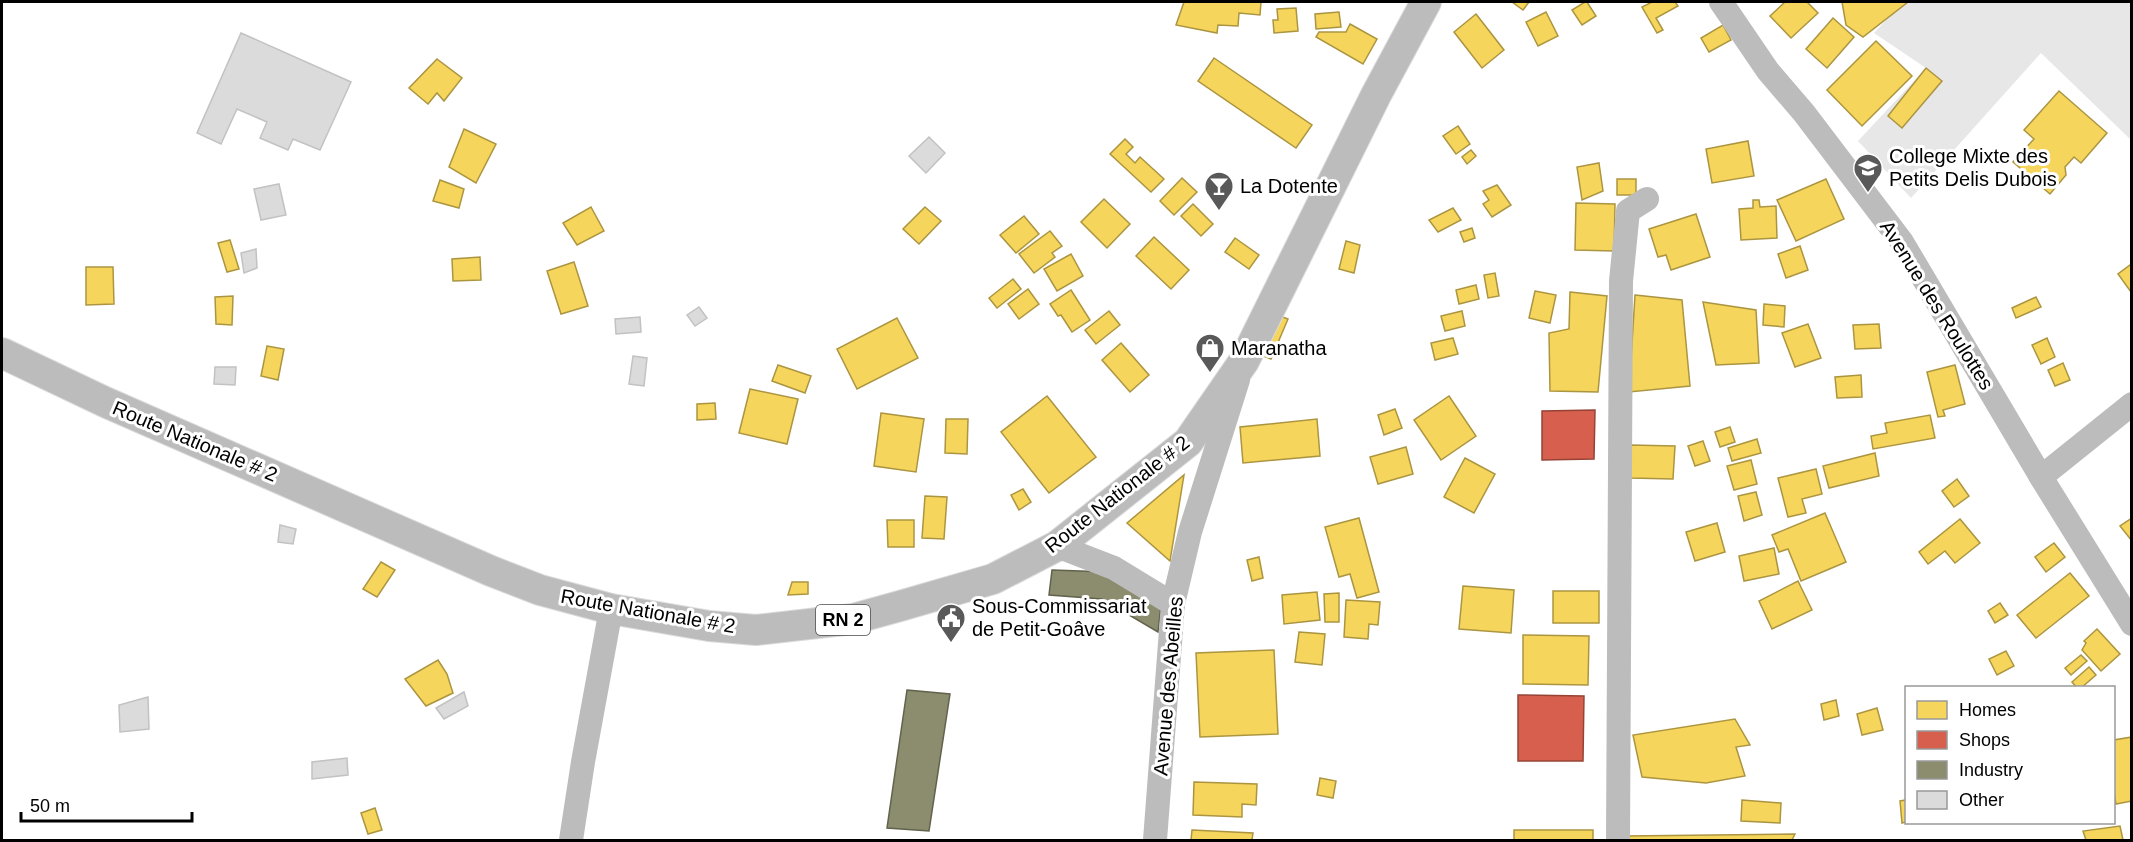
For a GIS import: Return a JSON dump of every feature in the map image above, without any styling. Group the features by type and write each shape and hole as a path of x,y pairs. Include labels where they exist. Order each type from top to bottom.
{"main road":[{"name":"Route Nationale # 2","path":"2,353 105,402 491,571 540,590 611,609 709,626 756,630 853,619 993,579 1057,546 1188,442 1244,361 1376,95 1426,2"}],"street":[{"name":"Avenue des Roulottes","path":"1721,2 1768,71 1804,113 1902,242 2041,477 2132,624"},
{"path":"1618,840 1621,281 1629,211 1647,199"},
{"name":"Avenue des Abeilles","path":"1155,840 1173,604 1190,532 1244,361"},
{"path":"2041,477 2132,404"},
{"path":"1057,546 1114,568 1173,604"},
{"path":"572,840 583,762 611,609"}],"shaded area":[{"path":"1903,2 2131,2 2131,140 2041,53 1911,198 1858,141 1926,68 1874,33"}],"building: Homes":[{"path":"1184,2 1261,2 1260,15 1239,13 1238,26 1218,25 1217,33 1176,25"},
{"path":"1512,2 1529,2 1523,10"},
{"path":"1585,2 1596,16 1582,25 1572,10"},
{"path":"1652,2 1675,2 1678,6 1656,18 1663,30 1657,33 1642,7"},
{"path":"1785,2 1807,2 1818,13 1791,38 1770,16"},
{"path":"1842,2 1908,2 1863,37 1846,25"},
{"path":"1296,8 1298,31 1274,33 1273,20 1278,20 1277,9"},
{"path":"1339,12 1341,27 1316,29 1315,14"},
{"path":"1546,12 1558,36 1538,46 1526,22"},
{"path":"1476,14 1504,50 1482,68 1454,32"},
{"path":"1833,18 1854,37 1827,68 1806,49"},
{"path":"1350,24 1377,39 1363,64 1316,37 1319,32 1346,32"},
{"path":"1723,25 1731,40 1709,52 1701,38"},
{"path":"1876,41 1912,76 1862,126 1827,90"},
{"path":"1214,58 1312,125 1296,148 1198,81"},
{"path":"437,59 462,78 444,101 437,93 428,104 409,88"},
{"path":"1926,68 1942,81 1902,128 1888,116"},
{"path":"2059,91 2107,133 2081,163 2074,157 2065,167 2066,175 2050,194 2013,162 2034,139 2024,130"},
{"path":"1458,126 1470,144 1456,154 1443,136"},
{"path":"464,129 496,144 476,183 449,167"},
{"path":"1125,139 1133,147 1126,154 1135,163 1140,157 1164,179 1151,192 1110,154"},
{"path":"1748,141 1754,176 1712,183 1706,149"},
{"path":"1471,150 1476,156 1467,164 1462,157"},
{"path":"1599,163 1603,191 1582,200 1577,167"},
{"path":"1182,178 1197,192 1174,215 1160,201"},
{"path":"1617,179 1636,179 1636,195 1617,195"},
{"path":"1826,179 1844,219 1796,241 1777,200"},
{"path":"440,180 464,189 459,208 433,201"},
{"path":"1497,185 1511,205 1492,217 1483,204 1489,200 1483,191"},
{"path":"1104,199 1130,224 1107,248 1081,222"},
{"path":"1753,200 1759,200 1760,207 1776,206 1777,238 1741,240 1739,209 1753,208"},
{"path":"1576,203 1615,204 1614,251 1575,250"},
{"path":"1193,204 1213,224 1201,236 1181,216"},
{"path":"591,207 604,231 577,245 563,223"},
{"path":"925,207 941,221 919,244 903,229"},
{"path":"1453,208 1461,220 1438,232 1429,220"},
{"path":"1696,214 1710,257 1671,270 1666,255 1658,257 1649,229"},
{"path":"1024,216 1039,234 1016,253 1000,235"},
{"path":"1472,228 1475,238 1464,242 1460,232"},
{"path":"1050,231 1062,246 1052,253 1055,257 1034,273 1019,254"},
{"path":"1154,237 1189,270 1171,289 1136,256"},
{"path":"1235,238 1259,255 1249,269 1225,252"},
{"path":"230,240 239,269 227,272 218,243"},
{"path":"1346,241 1360,245 1354,273 1339,269"},
{"path":"1800,246 1808,270 1786,278 1778,254"},
{"path":"1071,254 1083,276 1057,291 1044,269"},
{"path":"480,257 481,280 453,281 452,259"},
{"path":"574,262 588,306 561,314 547,271"},
{"path":"2130,265 2132,267 2131,292 2118,274"},
{"path":"86,267 113,267 114,304 86,305"},
{"path":"1495,273 1499,296 1488,298 1484,275"},
{"path":"1013,279 1021,289 997,308 989,298"},
{"path":"1476,285 1479,299 1459,304 1456,290"},
{"path":"1028,289 1039,304 1019,319 1008,304"},
{"path":"1071,290 1090,320 1072,332 1061,315 1058,316 1050,304"},
{"path":"1535,291 1556,295 1550,323 1529,318"},
{"path":"1570,292 1607,296 1598,392 1550,391 1549,333 1569,329"},
{"path":"1635,295 1682,300 1690,386 1629,392"},
{"path":"233,296 232,325 216,324 215,297"},
{"path":"2036,297 2041,307 2016,318 2012,308"},
{"path":"1703,302 1756,310 1759,363 1716,365"},
{"path":"1764,304 1785,306 1784,327 1763,325"},
{"path":"1109,311 1120,325 1096,344 1085,330"},
{"path":"1462,311 1465,326 1445,331 1441,316"},
{"path":"1277,315 1288,319 1271,359 1261,355"},
{"path":"897,318 918,358 857,389 837,349"},
{"path":"1808,324 1821,358 1795,367 1782,333"},
{"path":"1879,324 1881,348 1855,349 1853,325"},
{"path":"1453,338 1458,354 1435,360 1431,343"},
{"path":"2047,338 2055,357 2041,364 2032,345"},
{"path":"1121,343 1149,375 1130,392 1102,360"},
{"path":"267,346 284,349 278,380 261,376"},
{"path":"2063,363 2070,380 2055,386 2048,370"},
{"path":"778,365 811,376 805,393 772,381"},
{"path":"1955,365 1965,404 1943,410 1945,416 1938,417 1927,372"},
{"path":"1861,375 1862,397 1837,398 1835,377"},
{"path":"750,389 798,399 787,444 739,433"},
{"path":"1047,396 1096,457 1049,493 1001,432"},
{"path":"1449,396 1476,436 1441,460 1414,420"},
{"path":"715,403 716,419 697,420 697,404"},
{"path":"1395,409 1402,428 1384,435 1378,415"},
{"path":"881,413 924,419 916,472 874,466"},
{"path":"1930,415 1935,438 1873,449 1871,436 1887,433 1885,423"},
{"path":"946,419 968,419 967,454 945,453"},
{"path":"1317,419 1320,456 1243,463 1240,427"},
{"path":"1730,427 1735,442 1720,447 1715,432"},
{"path":"1757,439 1761,453 1732,461 1728,448"},
{"path":"1703,441 1710,461 1695,466 1688,446"},
{"path":"1630,445 1675,446 1673,479 1630,478"},
{"path":"1406,447 1413,474 1378,484 1370,457"},
{"path":"1875,453 1879,476 1829,488 1823,466"},
{"path":"1465,458 1495,474 1474,513 1444,497"},
{"path":"1751,460 1757,484 1734,490 1727,466"},
{"path":"1816,469 1822,494 1802,499 1806,513 1788,517 1778,478"},
{"path":"1184,475 1170,561 1127,523"},
{"path":"1957,479 1969,496 1954,507 1942,491"},
{"path":"1023,489 1031,502 1019,510 1011,495"},
{"path":"1756,492 1762,515 1744,521 1738,496"},
{"path":"925,496 947,497 944,539 922,538"},
{"path":"1825,513 1846,562 1801,581 1788,549 1779,552 1772,535"},
{"path":"1359,518 1379,592 1357,598 1350,574 1339,577 1325,527"},
{"path":"2132,518 2132,541 2120,526"},
{"path":"1960,519 1980,543 1955,563 1945,551 1928,564 1919,552"},
{"path":"887,520 914,520 914,547 888,547"},
{"path":"1717,523 1725,552 1695,561 1686,532"},
{"path":"2054,543 2065,557 2046,572 2035,557"},
{"path":"1774,548 1779,574 1744,581 1739,556"},
{"path":"1259,557 1263,578 1252,581 1247,560"},
{"path":"381,562 395,570 377,597 363,589"},
{"path":"2070,573 2089,596 2036,638 2017,615"},
{"path":"1798,581 1812,610 1772,629 1759,601"},
{"path":"792,582 808,582 808,594 788,595"},
{"path":"1463,586 1514,590 1511,633 1459,629"},
{"path":"1553,591 1599,591 1599,623 1553,623"},
{"path":"1317,592 1320,620 1284,624 1282,595"},
{"path":"1339,593 1339,622 1325,622 1324,594"},
{"path":"1346,600 1380,602 1378,625 1369,624 1368,639 1344,637"},
{"path":"2000,603 2008,615 1995,623 1988,611"},
{"path":"2097,629 2120,654 2101,671 2082,650 2086,643 2084,641"},
{"path":"1299,632 1325,634 1322,665 1295,662"},
{"path":"1523,635 1589,636 1588,685 1523,684"},
{"path":"1274,650 1278,734 1200,737 1196,653"},
{"path":"2006,651 2014,666 1997,675 1989,659"},
{"path":"2081,655 2087,661 2071,675 2065,668"},
{"path":"438,660 447,674 453,693 426,706 405,679"},
{"path":"2089,667 2096,675 2083,686 2075,686 2072,682"},
{"path":"1836,700 1839,716 1824,720 1821,704"},
{"path":"1877,708 1883,730 1862,735 1857,714"},
{"path":"1735,719 1750,745 1736,747 1745,776 1706,783 1642,777 1633,735"},
{"path":"2132,737 2132,801 2116,804 2115,798 2115,740"},
{"path":"1320,778 1336,781 1333,798 1317,795"},
{"path":"1194,782 1257,784 1256,805 1242,804 1242,817 1193,815"},
{"path":"1742,800 1781,803 1780,823 1741,821"},
{"path":"1905,800 1905,822 1902,823 1900,801"},
{"path":"375,808 382,830 368,834 361,813"},
{"path":"2120,826 2123,840 2086,840 2083,831"},
{"path":"1192,830 1253,833 1252,840 1191,840"},
{"path":"1514,830 1593,830 1593,840 1514,840"},
{"path":"1795,834 1792,840 1625,840 1625,836"}],"building: Shops":[{"path":"1595,410 1594,459 1542,460 1542,411"},
{"path":"1518,695 1584,696 1583,761 1518,761"}],"building: Industry":[{"path":"1052,570 1109,572 1161,605 1158,632 1102,599 1049,595"},
{"path":"907,690 950,694 929,831 887,828"}],"building: Other":[{"path":"241,33 351,82 320,150 293,139 288,150 260,138 267,122 237,109 221,144 197,133"},
{"path":"929,137 945,153 926,173 909,156"},
{"path":"279,184 286,215 261,220 254,189"},
{"path":"256,249 257,268 244,273 241,253"},
{"path":"699,307 707,318 695,326 687,315"},
{"path":"640,317 641,332 616,334 615,319"},
{"path":"633,356 647,358 644,386 629,384"},
{"path":"215,367 236,367 235,385 214,384"},
{"path":"280,525 296,529 293,544 278,542"},
{"path":"464,692 468,706 444,719 436,708"},
{"path":"148,697 149,729 120,732 119,705"},
{"path":"347,758 348,775 312,779 312,762"}],"place":[{"name":"College Mixte des Petits Delis Dubois","path":"1868,194"},
{"name":"La Dotente","path":"1219,212"},
{"name":"Maranatha","path":"1210,374"},
{"name":"Sous-Commissariat de Petit-Goâve","path":"951,644"}]}
